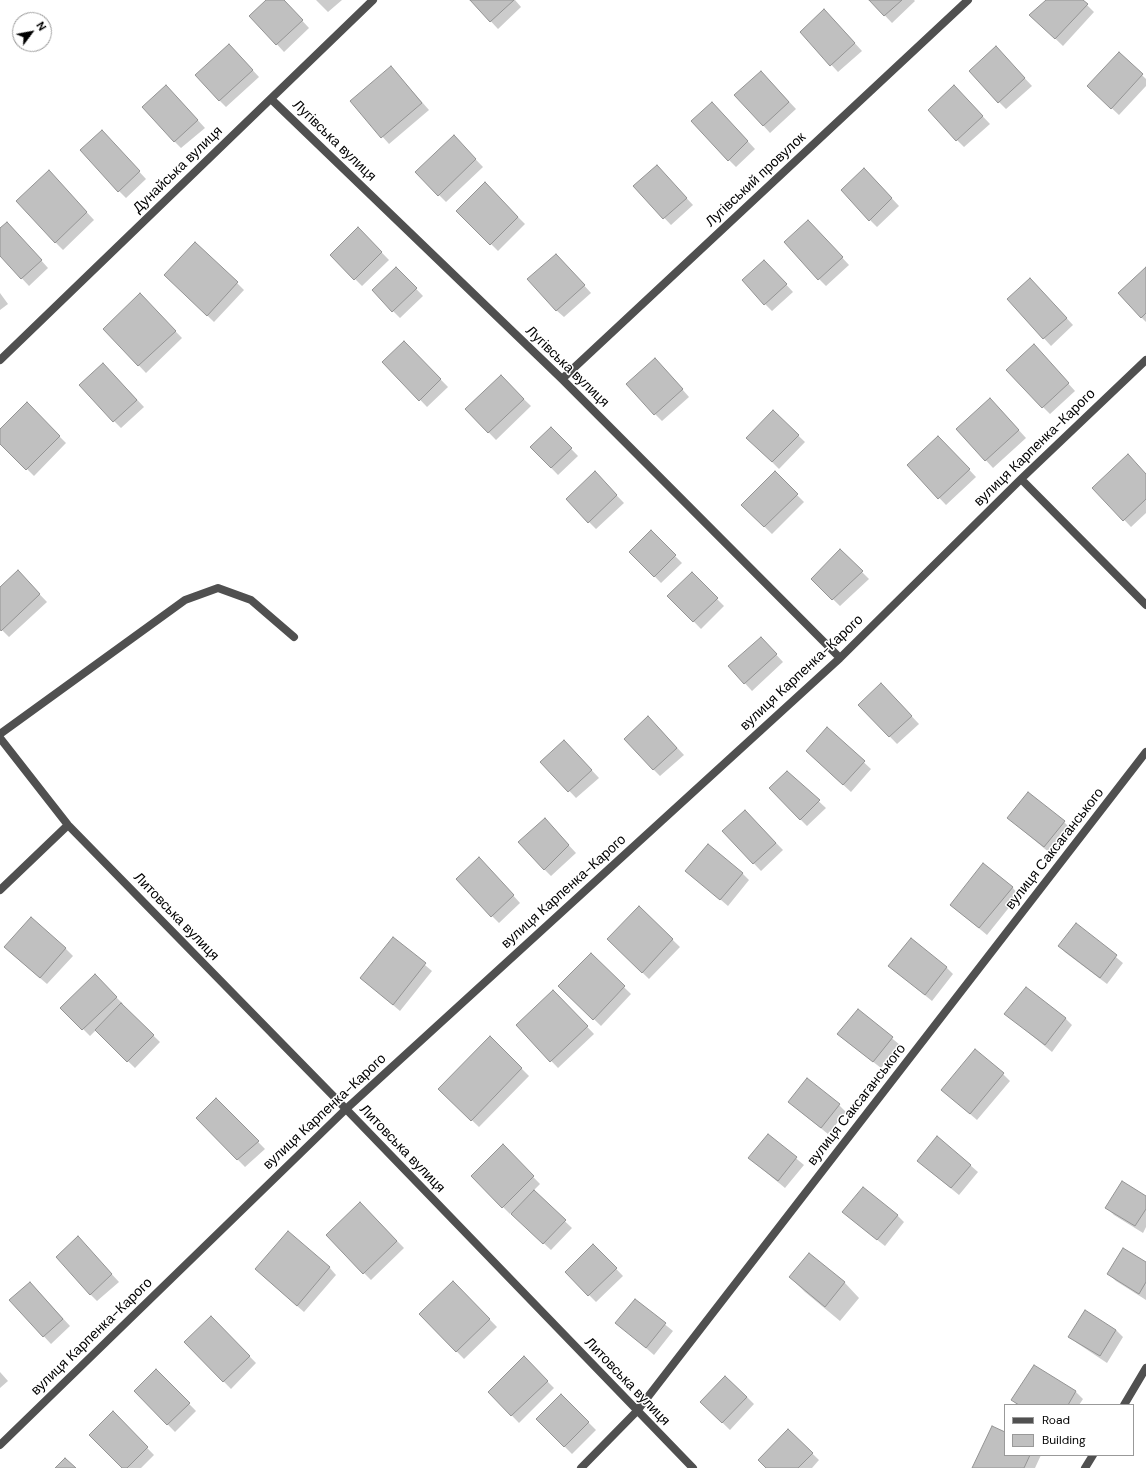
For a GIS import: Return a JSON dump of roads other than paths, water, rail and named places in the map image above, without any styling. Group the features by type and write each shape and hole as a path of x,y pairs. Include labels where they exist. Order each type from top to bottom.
{"street":[{"name":"Дунайська вулиця","path":"0,360 373,0"},
{"name":"Лугівський провулок","path":"562,379 968,0"},
{"name":"Лугівська вулиця","path":"271,99 562,379 840,658"},
{"name":"вулиця Карпенка-Карого","path":"0,1444 346,1109 840,658 1021,479 1146,360"},
{"path":"1021,479 1146,605"},
{"path":"0,734 185,600 218,588 251,600 294,637"},
{"name":"Литовська вулиця","path":"0,738 68,825 346,1109 693,1468"},
{"name":"вулиця Саксаганського","path":"581,1468 637,1411 1146,752"},
{"path":"0,890 68,825"},
{"path":"1125,1404 1146,1368"},
{"path":"1085,1468 1092,1456"}]}
